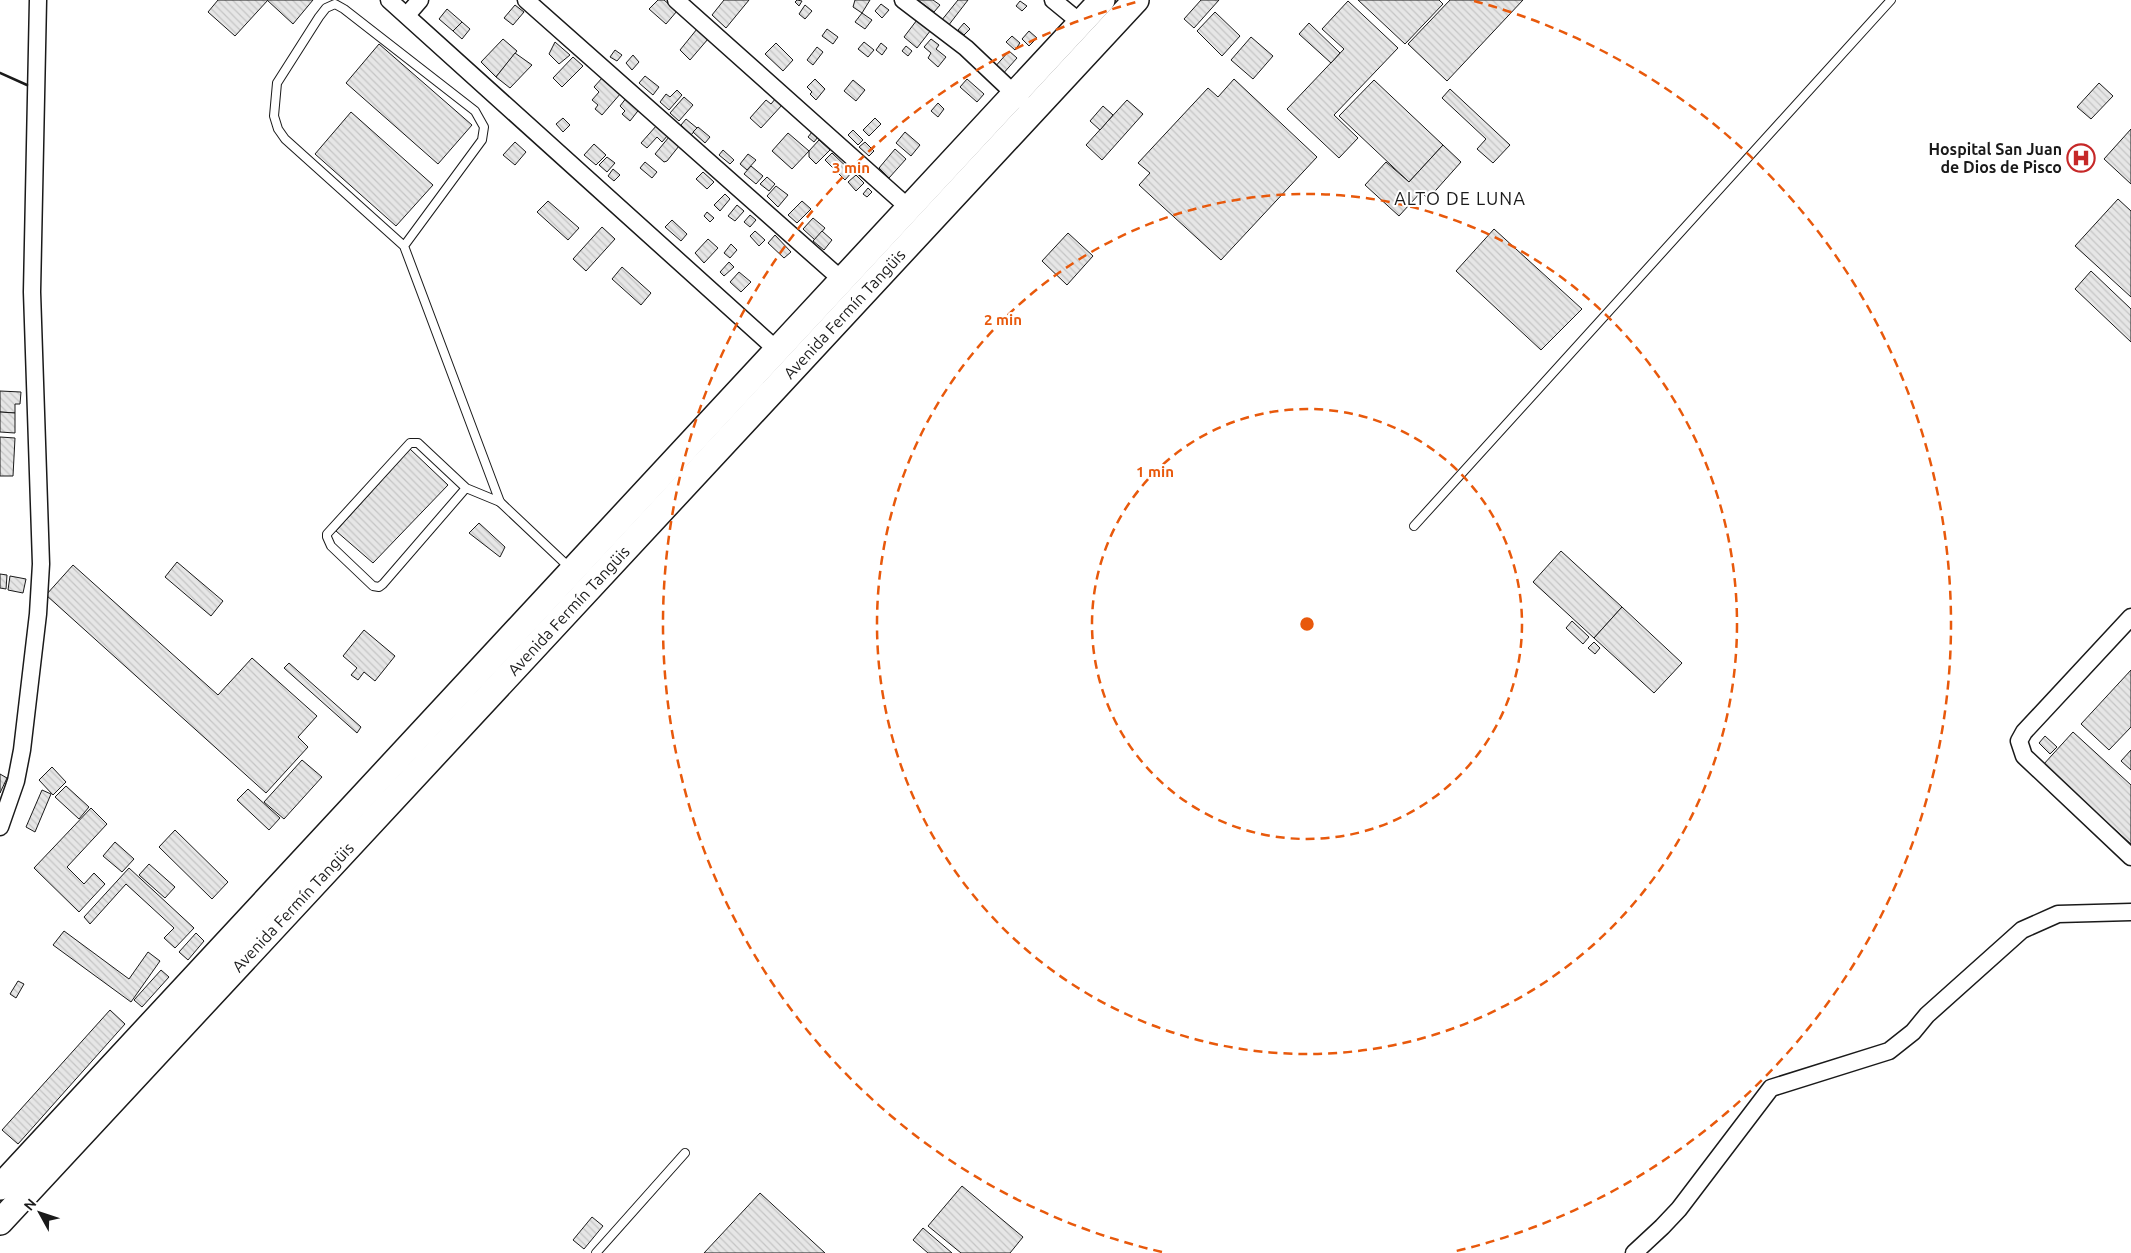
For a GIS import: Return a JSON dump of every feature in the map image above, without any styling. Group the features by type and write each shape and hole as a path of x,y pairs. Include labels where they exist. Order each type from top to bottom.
{"main road":[{"name":"Avenida Fermín Tangüis","path":"0,1222 197,992 572,571 1102,0"},
{"name":"Avenida Fermín Tangüis","path":"0,1187 197,992 1136,0"}],"street":[{"path":"0,828 16,781 22,750 38,614 41,564 32,292 38,0"},
{"path":"388,0 407,15 777,350"},
{"path":"407,15 420,0"},
{"path":"526,0 842,280"},
{"path":"676,0 909,208"},
{"path":"903,0 966,48 1032,112"},
{"path":"1053,0 1080,23"},
{"path":"2131,617 2024,732 2019,741 2024,756 2131,857"},
{"path":"1634,1253 1662,1228 1679,1209 1772,1088 1889,1051 1913,1032 1927,1015 2022,930 2039,921 2058,914 2131,912"}],"lane":[{"path":"1414,526 1892,0"},
{"path":"404,246 472,158 482,140 484,126 475,111 344,8 335,4 326,8 319,17 277,83 274,116 278,129 285,139 404,246 500,502"},
{"path":"466,488 379,587 373,586 331,546 327,538 327,534 410,443 418,443 466,488 500,502 572,571"},
{"path":"596,1253 685,1153"}],"building":[{"path":"218,0 268,0 235,36 208,12"},
{"path":"267,0 313,0 293,24"},
{"path":"658,0 664,0 677,11 666,24 649,9"},
{"path":"724,0 749,0 726,28 712,15"},
{"path":"797,0 802,1 799,6 795,2"},
{"path":"855,0 870,0 862,13 853,7"},
{"path":"918,0 933,0 940,5 934,12"},
{"path":"958,0 968,0 948,26 941,21"},
{"path":"1201,0 1219,0 1194,28 1184,19"},
{"path":"1358,0 1439,0 1443,4 1405,44"},
{"path":"1450,0 1523,0 1447,81 1408,44"},
{"path":"1020,1 1027,6 1022,11 1016,6"},
{"path":"1348,1 1398,48 1334,115 1358,138 1339,158 1287,109 1344,49 1322,29"},
{"path":"881,4 889,10 882,18 875,11"},
{"path":"515,5 524,12 513,25 504,18"},
{"path":"805,5 812,11 805,19 799,14"},
{"path":"447,9 462,22 453,31 439,19"},
{"path":"1215,12 1240,36 1222,56 1197,31"},
{"path":"862,13 872,20 865,29 855,22"},
{"path":"920,16 934,26 917,48 904,37"},
{"path":"462,22 470,29 462,39 453,31"},
{"path":"964,23 970,29 964,35 958,30"},
{"path":"1309,23 1340,53 1331,63 1299,34"},
{"path":"697,29 708,39 690,60 680,50"},
{"path":"827,29 838,37 833,44 822,36"},
{"path":"1029,31 1037,38 1029,46 1022,39"},
{"path":"1012,36 1020,43 1015,50 1006,42"},
{"path":"1251,37 1273,56 1253,79 1231,60"},
{"path":"503,39 517,51 496,77 481,62"},
{"path":"931,39 939,45 936,49 946,57 938,67 928,58 931,53 924,47"},
{"path":"555,42 570,55 559,64 549,54"},
{"path":"864,42 874,50 868,57 858,49"},
{"path":"776,43 793,60 783,71 765,54"},
{"path":"881,43 887,48 882,55 876,50"},
{"path":"379,44 472,125 438,164 346,83"},
{"path":"906,46 912,51 908,56 902,51"},
{"path":"817,47 823,52 813,65 807,60"},
{"path":"615,50 622,55 617,61 610,57"},
{"path":"1009,51 1017,58 1001,76 993,69"},
{"path":"515,53 532,65 510,88 496,77"},
{"path":"633,55 639,62 632,70 626,63"},
{"path":"573,57 583,66 562,87 553,78"},
{"path":"645,76 659,87 653,95 639,83"},
{"path":"603,77 621,93 602,115 595,109 598,105 592,100 599,92 594,87"},
{"path":"815,79 825,89 816,100 810,94 812,92 807,87"},
{"path":"967,79 984,94 977,102 960,87"},
{"path":"1234,79 1317,157 1221,260 1139,185 1150,173 1138,163 1208,88 1218,97"},
{"path":"853,80 865,90 856,101 844,91"},
{"path":"1374,80 1443,145 1409,182 1339,116"},
{"path":"2099,83 2113,96 2091,119 2077,107"},
{"path":"1450,89 1510,145 1493,163 1477,149 1486,139 1442,98"},
{"path":"677,90 682,95 669,110 660,102 666,94 670,97"},
{"path":"627,97 641,107 630,121 622,114 625,111 620,106"},
{"path":"684,97 693,105 679,121 670,113"},
{"path":"776,98 783,104 761,128 750,118 766,100 771,104"},
{"path":"1127,100 1143,114 1102,160 1086,145"},
{"path":"938,103 944,109 938,117 931,111"},
{"path":"1103,106 1113,115 1100,130 1090,121"},
{"path":"351,112 433,185 396,226 315,154"},
{"path":"563,118 570,125 563,132 556,124"},
{"path":"875,118 881,124 869,136 863,130"},
{"path":"686,119 697,128 691,135 681,125"},
{"path":"657,125 668,135 662,142 657,137 647,148 641,143"},
{"path":"698,127 710,137 705,143 693,132"},
{"path":"2131,129 2131,184 2104,159"},
{"path":"853,130 863,140 858,145 848,135"},
{"path":"812,132 818,137 814,142 808,137"},
{"path":"905,132 920,145 911,156 896,143"},
{"path":"788,133 809,151 792,169 772,151"},
{"path":"669,137 679,146 667,161 664,162 655,154"},
{"path":"819,140 830,150 816,164 809,157 809,151"},
{"path":"515,142 526,152 515,165 503,155"},
{"path":"865,142 874,151 869,156 859,147"},
{"path":"594,144 606,155 596,165 584,155"},
{"path":"1443,145 1461,162 1428,199 1421,192 1399,216 1365,185 1386,162 1409,182"},
{"path":"895,149 906,159 889,178 879,168"},
{"path":"723,150 734,160 730,164 719,155"},
{"path":"832,153 852,172 845,180 825,160"},
{"path":"748,154 756,160 747,170 740,164"},
{"path":"607,157 615,163 607,172 599,165"},
{"path":"645,162 657,172 652,178 640,168"},
{"path":"751,166 763,176 756,184 744,174"},
{"path":"613,169 620,175 614,181 608,176"},
{"path":"703,172 714,182 707,189 696,179"},
{"path":"856,175 864,183 856,191 848,182"},
{"path":"767,177 775,184 769,191 760,184"},
{"path":"776,186 788,195 778,207 767,196"},
{"path":"868,188 872,192 867,197 863,194"},
{"path":"725,194 730,199 720,211 714,205"},
{"path":"2118,199 2131,211 2131,297 2075,246"},
{"path":"548,201 579,228 568,240 537,212"},
{"path":"802,201 811,209 797,223 788,215"},
{"path":"737,205 744,211 735,221 728,216"},
{"path":"707,212 714,218 710,222 704,216"},
{"path":"750,215 756,220 750,227 744,222"},
{"path":"813,218 825,228 815,240 803,229"},
{"path":"672,220 687,234 681,241 665,227"},
{"path":"602,227 615,239 586,271 573,259"},
{"path":"1494,229 1582,309 1541,350 1456,271"},
{"path":"755,231 765,240 759,246 750,236"},
{"path":"822,231 832,240 824,250 813,241"},
{"path":"1068,233 1093,256 1067,285 1042,261"},
{"path":"775,235 791,252 784,258 768,243"},
{"path":"708,239 718,248 704,263 695,253"},
{"path":"731,244 737,250 730,258 724,253"},
{"path":"729,262 734,267 724,276 720,272"},
{"path":"622,267 651,293 641,305 612,279"},
{"path":"2091,271 2131,309 2131,342 2075,289"},
{"path":"739,272 751,282 741,292 730,282"},
{"path":"0,391 21,392 20,404 15,404 15,413 0,412"},
{"path":"0,412 15,413 15,433 0,432"},
{"path":"0,437 15,438 13,476 0,476"},
{"path":"410,449 448,485 373,563 336,531"},
{"path":"479,523 505,547 500,557 469,533"},
{"path":"1561,551 1622,607 1594,638 1533,582"},
{"path":"177,562 223,601 211,616 165,577"},
{"path":"73,565 218,695 252,658 317,716 298,737 308,747 266,793 46,595"},
{"path":"0,574 7,575 6,589 0,588"},
{"path":"10,576 26,579 23,593 8,590"},
{"path":"1622,607 1682,663 1654,693 1594,638"},
{"path":"1572,621 1589,637 1583,644 1566,628"},
{"path":"364,630 395,656 375,681 364,672 358,680 351,675 357,668 343,656"},
{"path":"1594,642 1600,648 1595,654 1588,648"},
{"path":"289,663 361,727 357,733 284,668"},
{"path":"2131,670 2131,727 2109,750 2081,724"},
{"path":"2073,732 2131,785 2131,844 2043,765"},
{"path":"2045,736 2057,747 2050,754 2039,743"},
{"path":"2131,750 2131,770 2121,761"},
{"path":"302,760 322,777 284,819 264,802"},
{"path":"52,767 66,782 53,795 39,780"},
{"path":"0,774 7,778 0,793"},
{"path":"66,786 89,807 79,819 55,797"},
{"path":"248,789 280,818 269,830 237,800"},
{"path":"42,790 51,794 35,832 26,827"},
{"path":"91,808 107,824 67,867 84,884 94,873 105,884 79,912 34,868"},
{"path":"175,830 228,882 212,899 159,847"},
{"path":"115,842 134,859 122,872 103,856"},
{"path":"149,864 175,887 165,898 139,875"},
{"path":"129,868 194,928 175,948 164,938 174,928 126,884 90,924 84,917"},
{"path":"64,931 129,979 148,952 160,961 131,1002 53,945"},
{"path":"196,933 204,941 188,960 179,952"},
{"path":"161,970 169,977 142,1007 134,1000"},
{"path":"18,981 24,984 16,998 10,994"},
{"path":"110,1010 125,1024 18,1144 2,1130"},
{"path":"962,1186 1023,1237 1010,1253 961,1253 928,1226"},
{"path":"760,1193 825,1253 704,1253"},
{"path":"592,1217 603,1226 584,1249 573,1240"},
{"path":"923,1228 952,1253 928,1253 913,1240"}],"wall":[{"path":"0,73 27,85"}],"place":[{"name":"Hospital San Juan de Dios de Pisco","path":"2081,158"}],"district":[{"name":"ALTO DE LUNA","path":"1460,199"}]}
